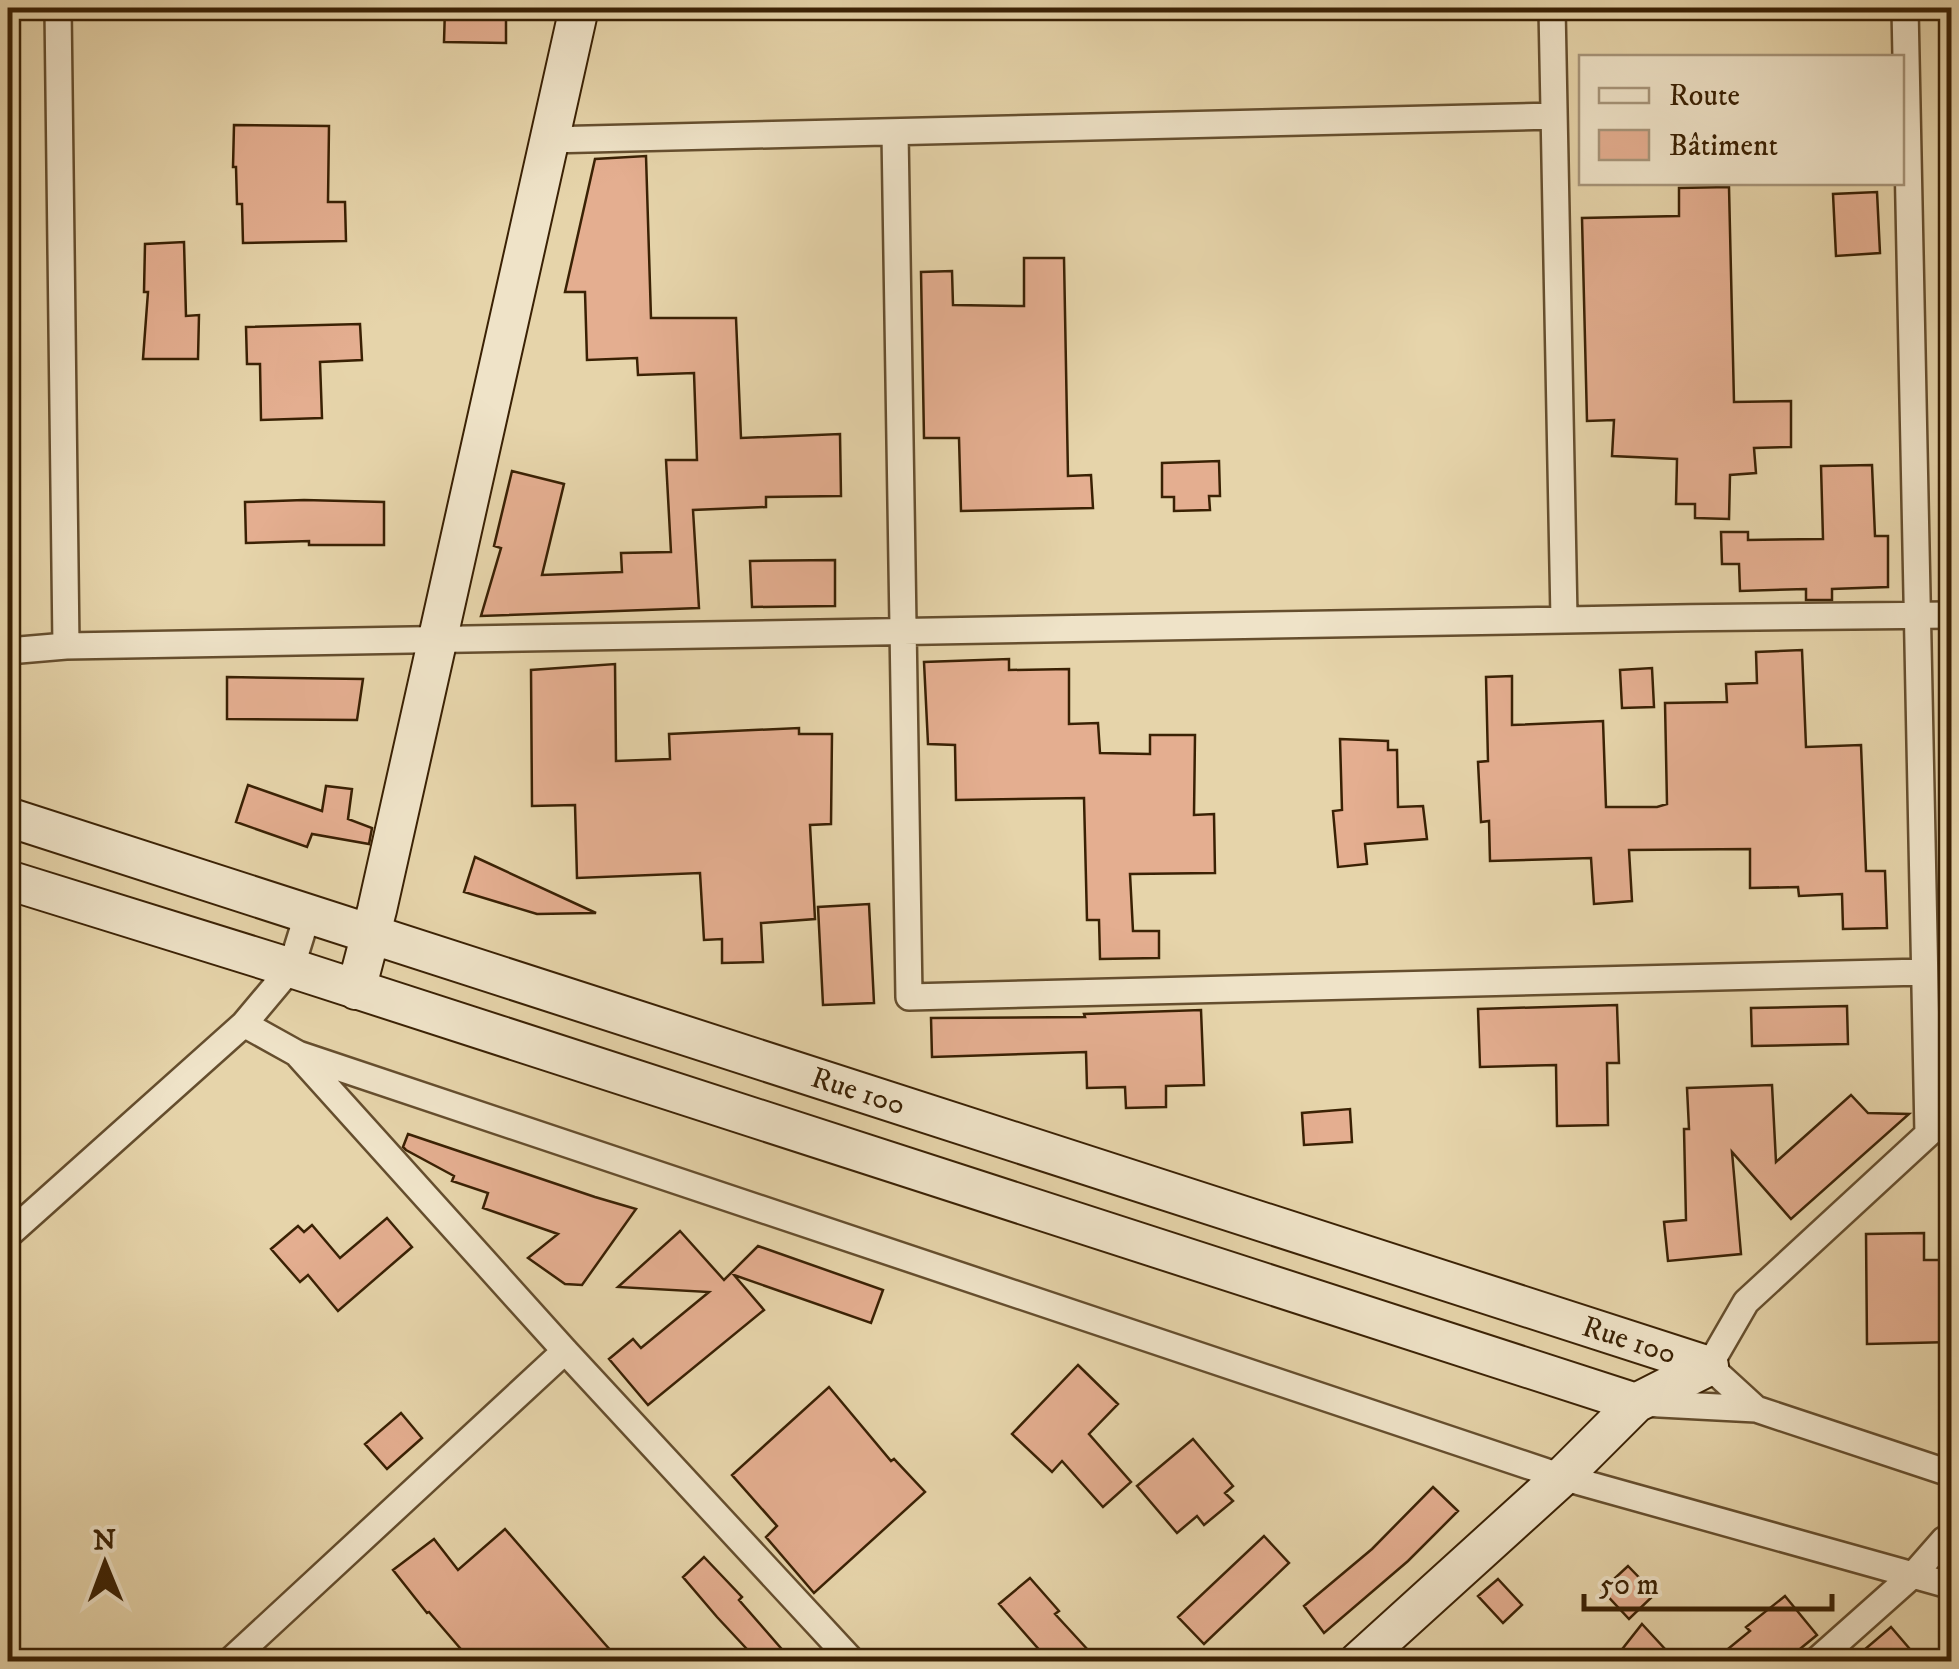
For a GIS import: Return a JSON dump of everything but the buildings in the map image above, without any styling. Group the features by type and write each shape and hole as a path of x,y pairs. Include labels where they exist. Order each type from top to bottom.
{"street":[{"path":"58,8 66,646"},
{"path":"356,990 579,8"},
{"path":"1552,8 1564,618"},
{"path":"1905,8 1928,1134"},
{"path":"547,140 1554,116"},
{"path":"894,132 909,997 1924,972"},
{"path":"8,651 66,646 902,634 1564,618 1952,615"},
{"name":"Rue 100","path":"8,818 1709,1366"},
{"path":"8,880 292,968 1636,1403 1756,1409 1952,1474"},
{"path":"8,1235 244,1024 292,968 308,913"},
{"path":"244,1024 298,1054 1562,1476 1952,1586"},
{"path":"298,1054 565,1351 853,1662"},
{"path":"1358,1662 1636,1403 1709,1366 1746,1302 1952,1112"},
{"path":"228,1662 565,1351"},
{"path":"1709,1366 1756,1409"},
{"path":"1816,1662 1952,1536"}]}
